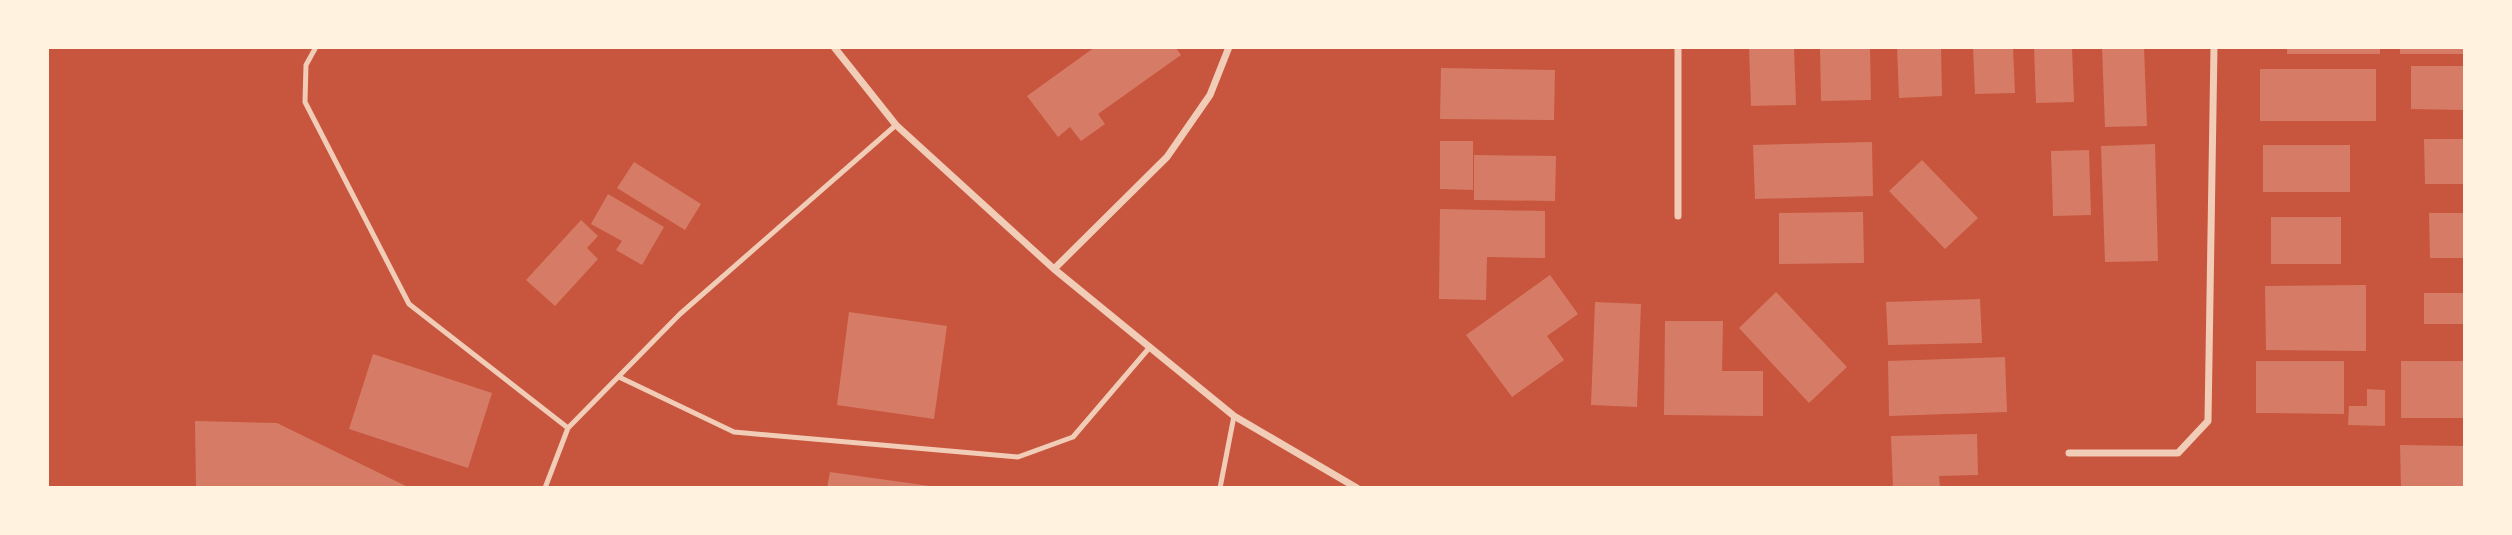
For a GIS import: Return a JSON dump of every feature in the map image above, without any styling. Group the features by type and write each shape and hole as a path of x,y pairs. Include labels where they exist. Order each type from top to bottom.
{"street":[{"path":"834,47 896,125 1054,269 1234,416 1357,488"},
{"path":"1054,269 1167,157 1210,95 1229,47"},
{"path":"1678,47 1678,216"},
{"path":"2069,453 2178,453 2208,421 2214,47"}],"lane":[{"path":"316,47 306,65 305,102 409,304 568,428"},
{"path":"545,488 568,428 680,314 896,125"},
{"path":"619,377 734,432 1018,457 1073,437 1150,347"},
{"path":"1220,488 1234,416"}],"building":[{"path":"1095,47 1175,47 1181,55 1098,114 1105,124 1081,141 1070,127 1058,137 1027,96"},
{"path":"1749,47 1794,47 1796,105 1751,106"},
{"path":"1820,47 1870,47 1871,100 1821,101"},
{"path":"1897,47 1941,47 1942,96 1899,98"},
{"path":"1973,47 2013,47 2015,93 1975,94"},
{"path":"2034,47 2072,47 2074,102 2036,103"},
{"path":"2102,47 2144,47 2147,126 2105,127"},
{"path":"2287,47 2380,47 2380,54 2287,54"},
{"path":"2400,47 2465,47 2465,54 2400,54"},
{"path":"2411,66 2465,66 2465,110 2411,109"},
{"path":"1441,68 1555,70 1554,120 1440,119"},
{"path":"2260,69 2376,69 2376,121 2260,121"},
{"path":"2424,139 2465,139 2465,184 2425,184"},
{"path":"1440,141 1473,141 1473,190 1440,189"},
{"path":"1872,142 1873,196 1755,199 1753,145"},
{"path":"2155,144 2158,261 2105,262 2101,146"},
{"path":"2263,145 2350,145 2350,192 2263,192"},
{"path":"2089,150 2091,215 2053,216 2051,151"},
{"path":"1474,155 1556,156 1555,201 1474,200"},
{"path":"1922,160 1978,218 1945,249 1889,191"},
{"path":"634,162 701,204 685,230 617,188"},
{"path":"608,194 664,227 642,265 616,250 622,241 591,224"},
{"path":"1440,209 1545,211 1545,258 1487,257 1486,300 1439,299"},
{"path":"1863,212 1864,263 1779,264 1779,213"},
{"path":"2429,213 2465,213 2465,258 2430,258"},
{"path":"2271,217 2341,217 2341,264 2271,264"},
{"path":"581,220 598,236 587,248 598,259 555,306 526,280"},
{"path":"1550,275 1578,314 1547,336 1564,360 1512,397 1466,335"},
{"path":"2366,285 2366,351 2266,350 2265,286"},
{"path":"1776,292 1847,367 1809,403 1739,328"},
{"path":"2424,293 2465,293 2465,324 2424,324"},
{"path":"1980,299 1982,343 1888,345 1886,302"},
{"path":"1595,302 1641,304 1637,407 1591,405"},
{"path":"849,312 947,326 934,419 837,405"},
{"path":"1665,321 1723,321 1722,371 1763,371 1763,416 1664,415"},
{"path":"373,354 492,393 468,468 349,429"},
{"path":"2005,357 2007,412 1889,416 1888,361"},
{"path":"2256,361 2344,361 2344,414 2256,413"},
{"path":"2401,361 2465,361 2465,418 2401,418"},
{"path":"2367,389 2385,390 2385,426 2348,425 2349,406 2367,406"},
{"path":"195,421 277,423 410,488 196,488"},
{"path":"1977,434 1978,475 1939,476 1940,488 1893,488 1891,436"},
{"path":"2400,445 2465,446 2465,488 2401,488"},
{"path":"830,472 930,486 827,488"}]}
